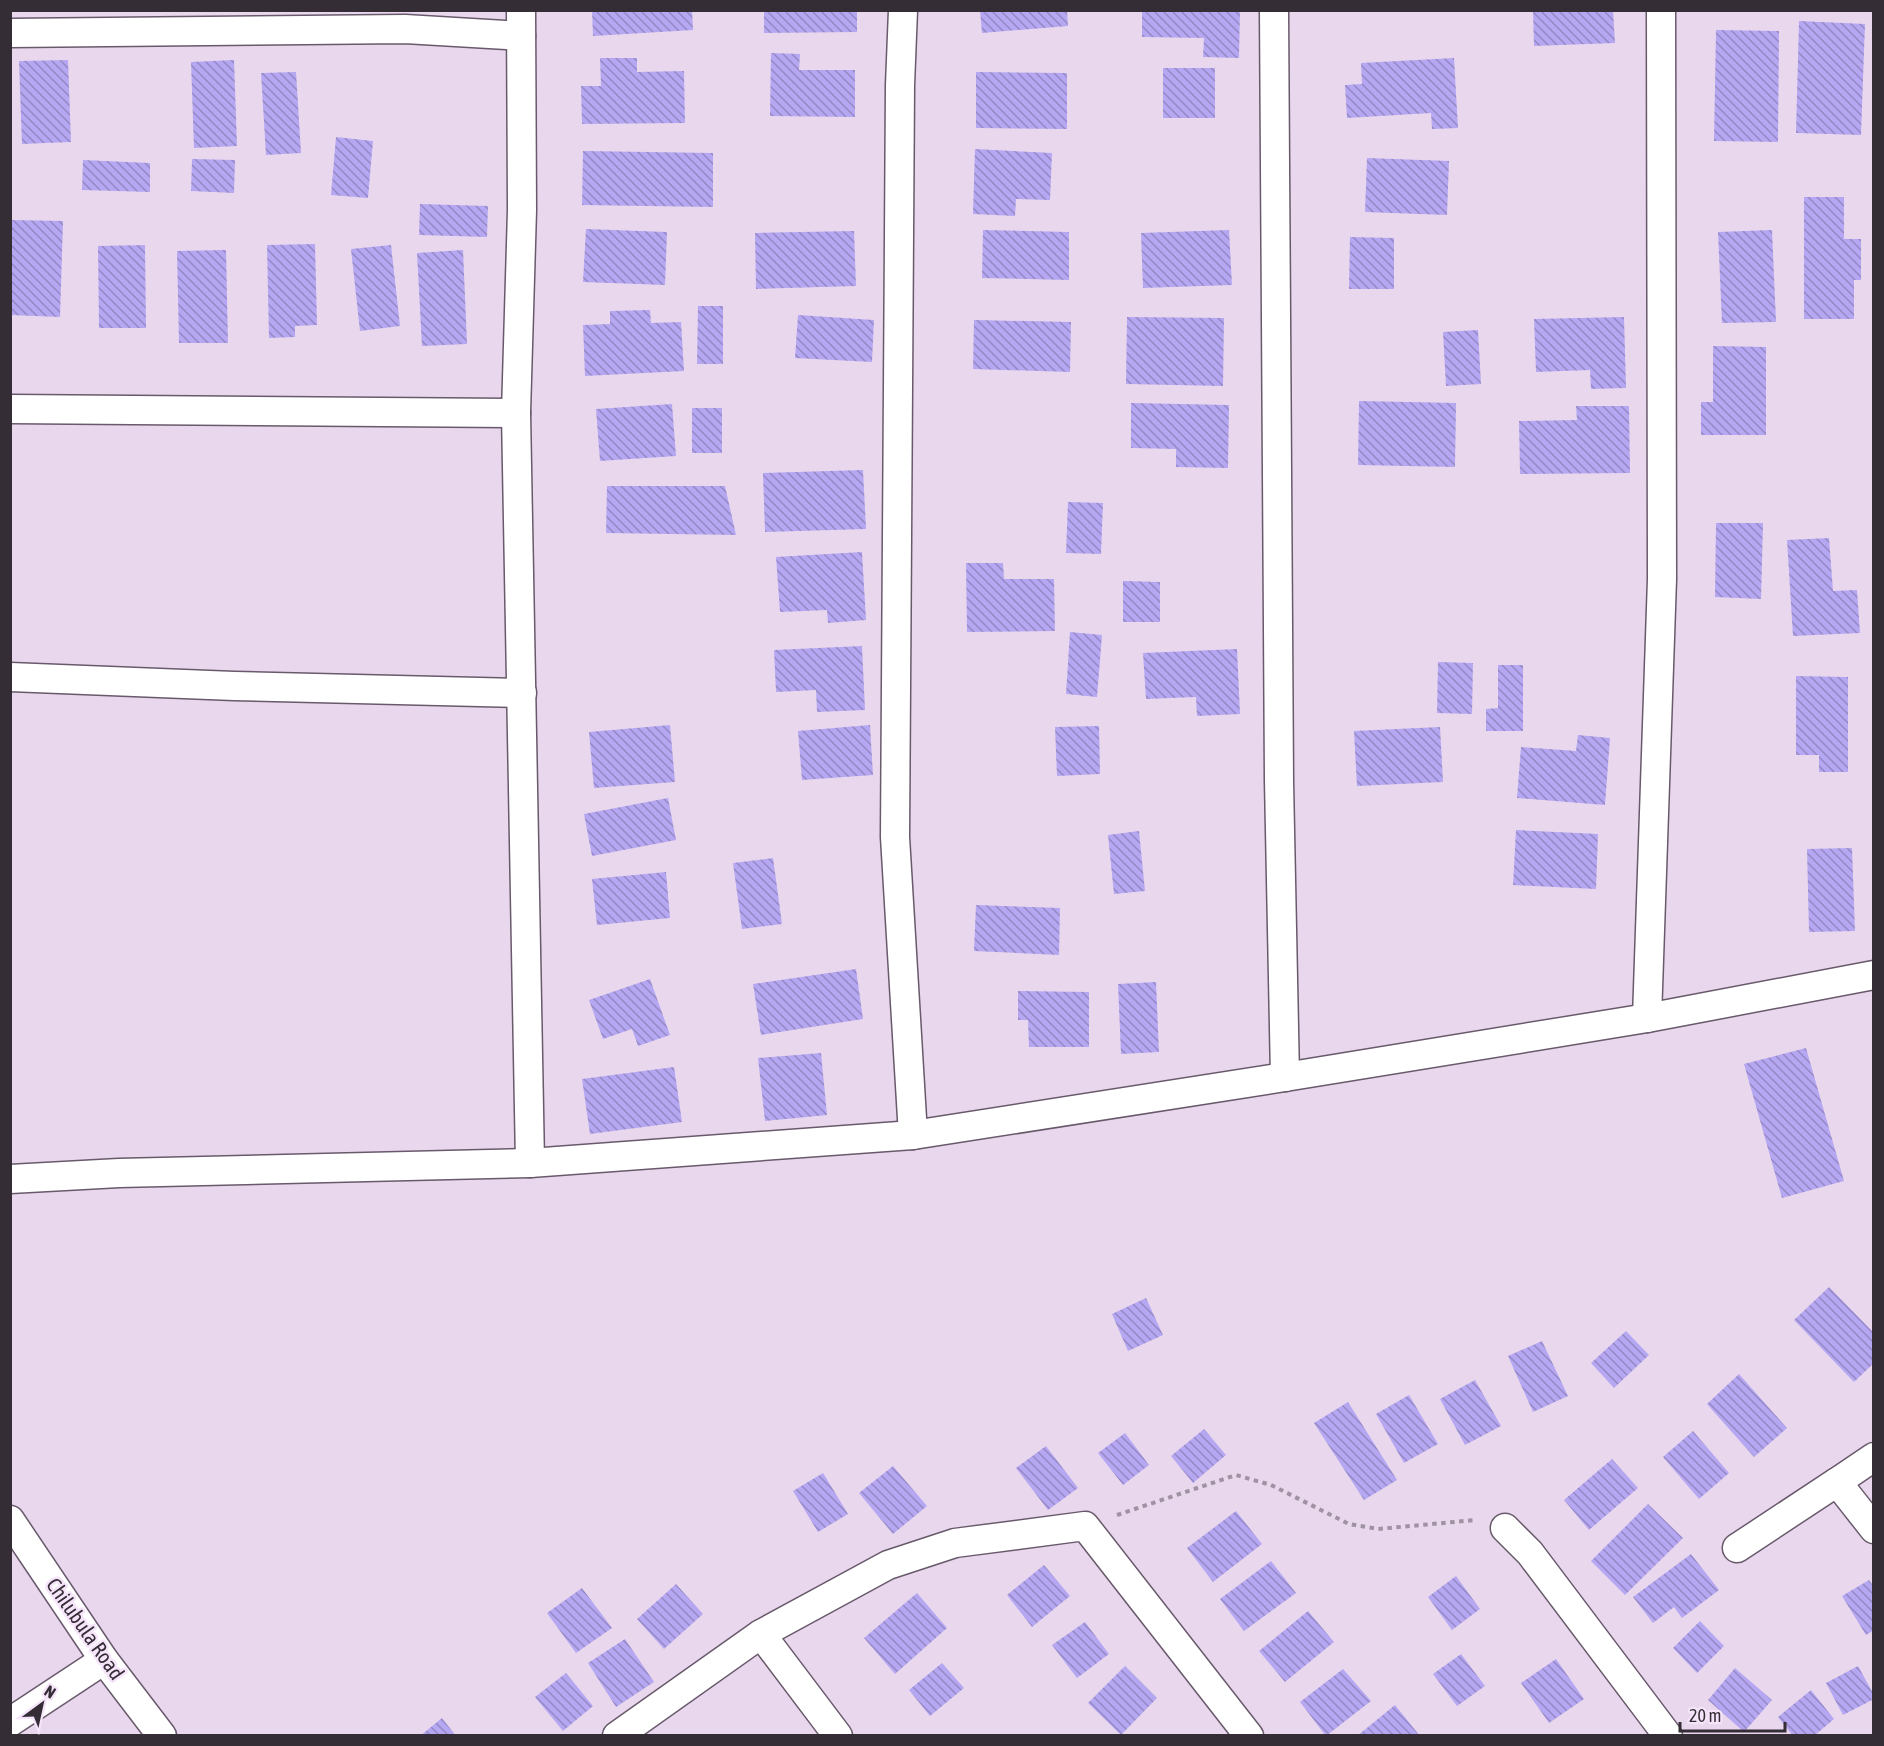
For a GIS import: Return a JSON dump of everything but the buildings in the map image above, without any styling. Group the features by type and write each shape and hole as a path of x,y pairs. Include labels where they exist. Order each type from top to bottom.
{"street":[{"path":"903,10 900,97 895,837 913,1135"},
{"path":"1274,10 1279,769 1285,1077"},
{"path":"1647,1017 1662,579 1660,10"},
{"path":"10,33 405,29 521,23 522,210 516,413 530,1163"},
{"path":"10,409 516,413"},
{"path":"10,677 234,686 522,693"},
{"path":"10,1179 119,1173 530,1163 913,1135 1647,1017 1874,975"},
{"path":"1737,1548 1874,1457"},
{"path":"1837,1482 1874,1529"},
{"name":"Chilubula Road","path":"10,1520 104,1660 162,1736"},
{"path":"617,1736 761,1634 888,1565 955,1543 1085,1526 1249,1736"},
{"path":"1505,1528 1530,1552 1668,1736"},
{"path":"761,1634 838,1736"},
{"path":"10,1722 104,1660"}],"path":[{"path":"1085,1526 1236,1475 1271,1485 1349,1524 1378,1529 1484,1520 1505,1528"}]}
